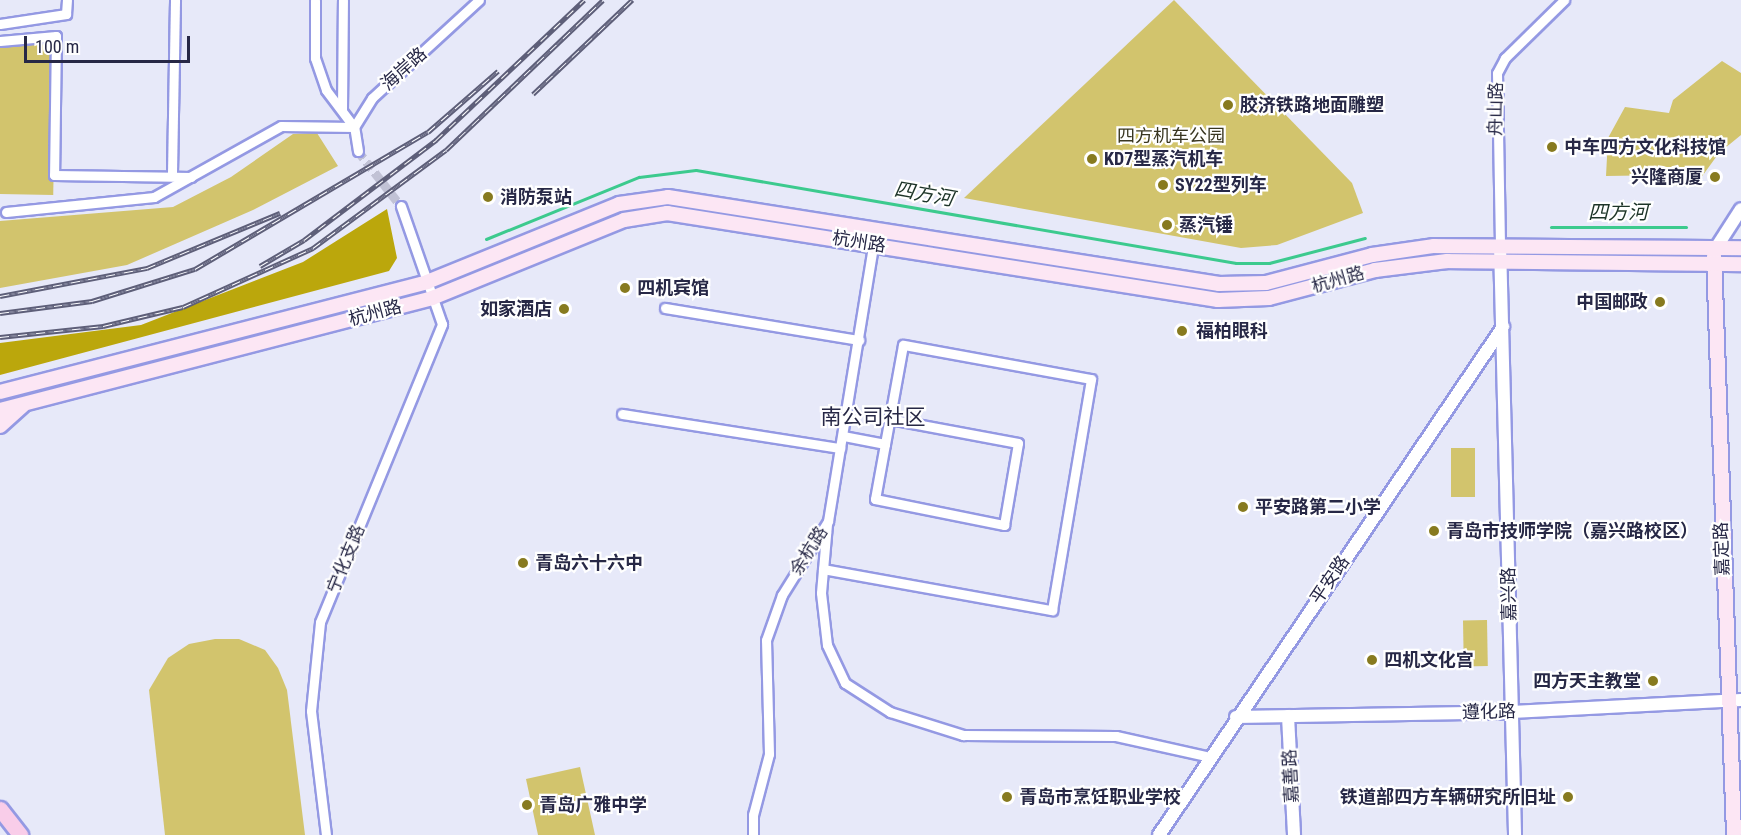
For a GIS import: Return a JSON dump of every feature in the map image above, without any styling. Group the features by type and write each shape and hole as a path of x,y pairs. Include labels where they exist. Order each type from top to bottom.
{"main road":[{"name":"杭州路","path":"0,392 427,282 619,204 668,197 1220,284 1266,283 1400,250 1500,245 1741,248"},
{"name":"杭州路","path":"0,410 432,298 624,220 667,213 1236,300 1283,295 1402,265 1500,260 1741,264"},
{"name":"嘉定路","path":"1716,248 1713,263 1734,700 1734,835"},
{"path":"0,426 23,405"},
{"path":"0,810 20,835"}],"street":[{"path":"0,24 66,14 67,0"},
{"path":"172,173 175,0"},
{"path":"315,0 315,58 326,90 354,127 358,151"},
{"path":"342,110 338,32 343,0"},
{"name":"海岸路","path":"354,127 372,98 479,0"},
{"name":"舟山路","path":"1500,245 1497,73 1505,58 1564,0"},
{"path":"0,41 56,36 54,175 172,173 191,177"},
{"path":"6,212 153,197 281,126 354,127"},
{"path":"401,206 432,298"},
{"path":"1716,248 1741,209"},
{"name":"余杭路","path":"753,835 753,815 769,754 766,640 782,595 828,521 876,228"},
{"name":"嘉兴路","path":"1500,245 1515,835"},
{"name":"宁化支路","path":"326,835 311,711 320,622 442,324 432,298"},
{"path":"665,308 859,340"},
{"name":"平安路","path":"1158,835 1503,327"},
{"path":"823,569 1052,610 1091,379 903,345 874,500 1004,525 1018,443 890,418"},
{"path":"622,414 840,448"},
{"path":"843,436 885,444"},
{"path":"828,521 823,569 827,645 845,683 890,712 963,735 1116,736 1210,757"},
{"name":"遵化路","path":"1236,717 1512,712 1734,700"},
{"name":"嘉善路","path":"1288,716 1294,835"}],"green space":[{"name":"四方机车公园","path":"1174,0 1352,183 1363,213 1277,245 1241,248 964,198"},
{"path":"0,35 56,36 53,195 0,194"},
{"path":"1722,61 1741,73 1741,135 1719,153 1695,186 1670,185 1669,175 1606,176 1608,138 1625,107 1669,113 1673,100"},
{"path":"317,133 338,166 253,210 127,265 0,288 0,221 173,207 231,177 293,134"},
{"path":"1451,448 1475,448 1475,497 1451,497"},
{"path":"1463,620 1487,620 1488,666 1464,666"},
{"path":"215,639 239,639 265,650 278,668 287,690 305,835 165,835 149,690 168,658 189,644"},
{"path":"580,767 595,835 538,835 526,779"}],"shaded area":[{"path":"387,209 397,258 389,271 0,375 0,343 141,325 303,262"}],"waterway":[{"name":"四方河","path":"486,239 639,177 696,170 1236,263 1269,263 1365,238"},
{"name":"四方河","path":"1551,227 1686,227"}],"tunnel":[{"path":"358,151 401,206"}],"railway":[{"path":"260,266 304,240 436,140 584,0"},
{"path":"0,337 103,326 183,307 313,248 446,150 603,0"},
{"path":"533,94 632,0"},
{"path":"0,313 92,301 195,269 428,132 498,71"},
{"path":"0,296 147,268 280,213"}],"place":[{"name":"胶济铁路地面雕塑","path":"1228,105"},
{"name":"中车四方文化科技馆","path":"1552,147"},
{"name":"KD7型蒸汽机车","path":"1092,159"},
{"name":"兴隆商厦","path":"1715,177"},
{"name":"SY22型列车","path":"1163,185"},
{"name":"消防泵站","path":"488,197"},
{"name":"蒸汽锤","path":"1167,225"},
{"name":"四机宾馆","path":"625,288"},
{"name":"中国邮政","path":"1660,302"},
{"name":"如家酒店","path":"564,309"},
{"name":"福柏眼科","path":"1182,331"},
{"name":"平安路第二小学","path":"1243,507"},
{"name":"青岛市技师学院（嘉兴路校区）","path":"1434,531"},
{"name":"青岛六十六中","path":"523,563"},
{"name":"四机文化宫","path":"1372,660"},
{"name":"四方天主教堂","path":"1653,681"},
{"name":"青岛市烹饪职业学校","path":"1007,797"},
{"name":"铁道部四方车辆研究所旧址","path":"1568,797"},
{"name":"青岛广雅中学","path":"527,805"}],"district":[{"name":"南公司社区","path":"873,417"}]}
